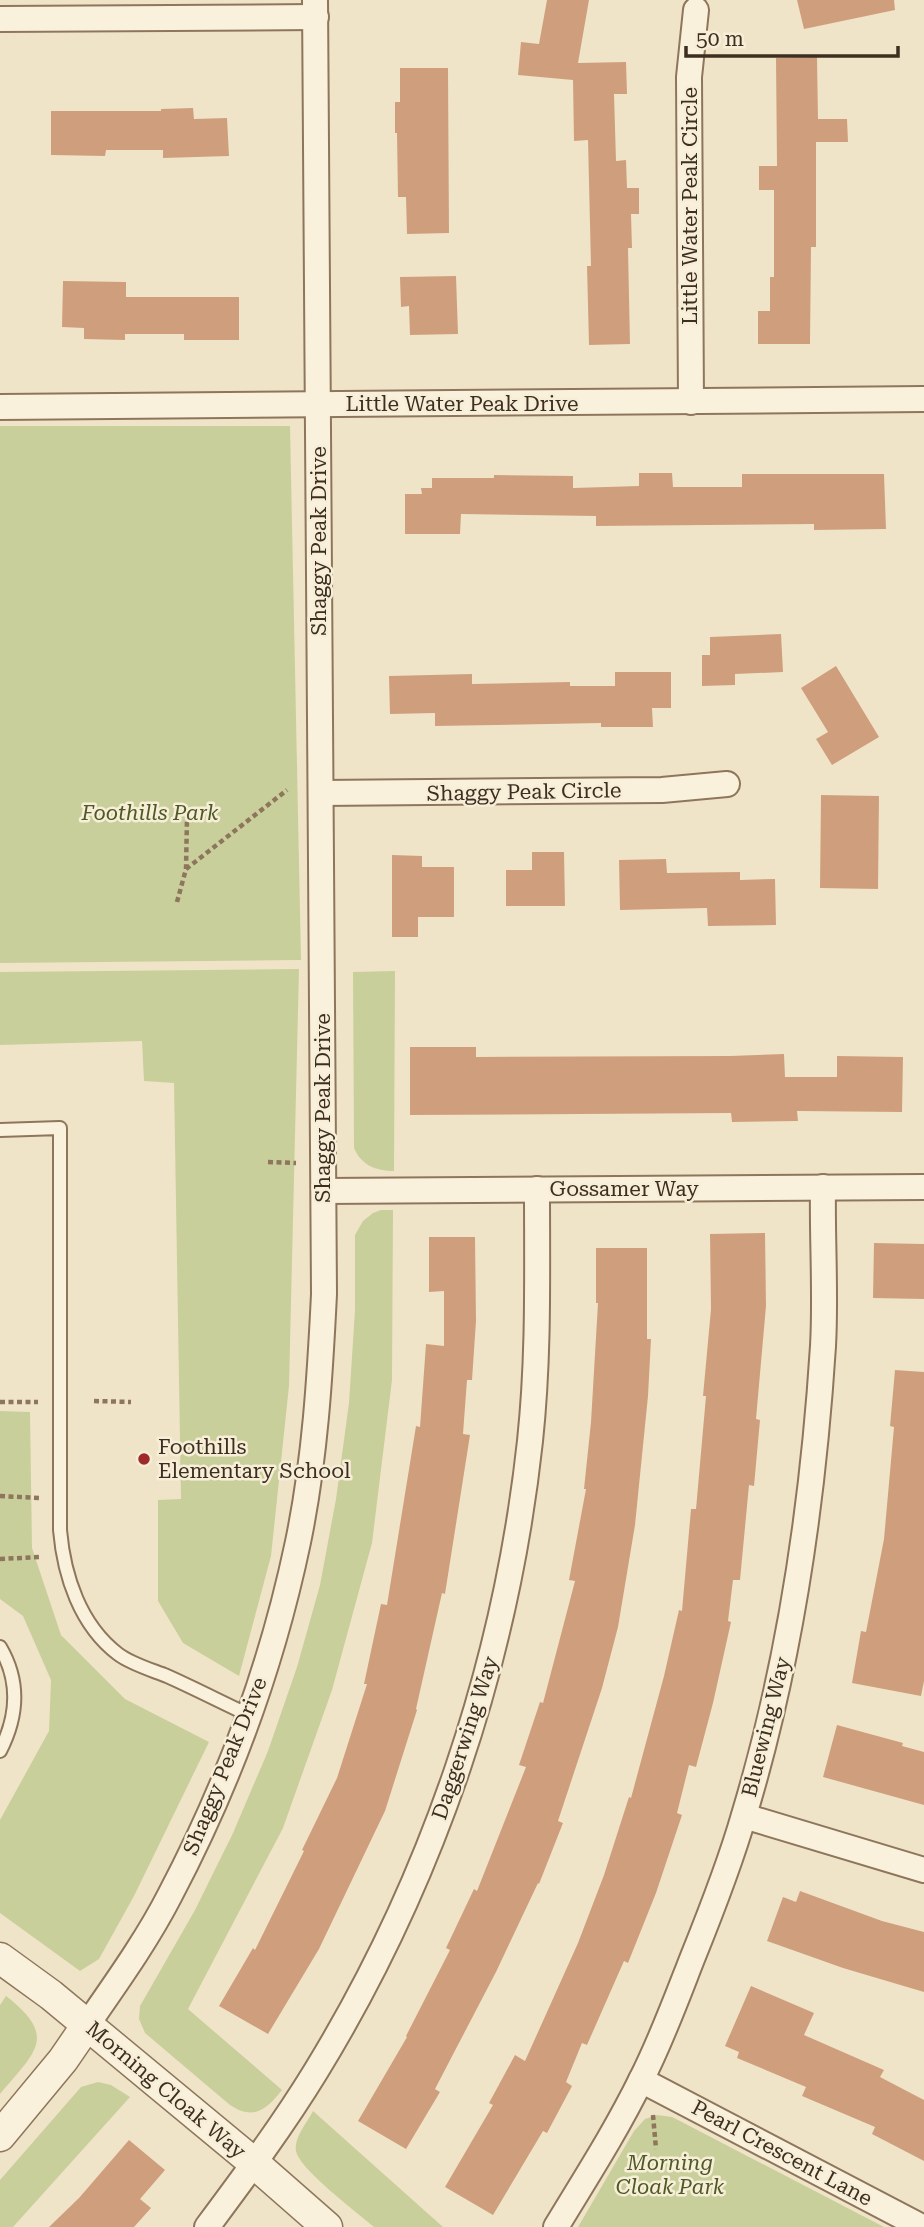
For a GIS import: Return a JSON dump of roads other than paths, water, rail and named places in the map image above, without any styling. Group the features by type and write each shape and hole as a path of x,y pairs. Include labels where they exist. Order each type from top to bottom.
{"street":[{"path":"0,19 316,8"},
{"name":"Shaggy Peak Drive","path":"0,2136 64,2060 88,2025 169,1898 213,1809 251,1716 278,1626 298,1540 311,1457 320,1375 324,1294 316,8"},
{"name":"Little Water Peak Circle","path":"691,402 689,77 696,9"},
{"name":"Little Water Peak Drive","path":"0,407 924,399"},
{"name":"Shaggy Peak Circle","path":"321,793 662,790 727,784"},
{"name":"Bluewing Way","path":"556,2227 641,2080 679,1992 715,1902 744,1816 772,1710 808,1512 817,1428 823,1342 823,1187"},
{"name":"Gossamer Way","path":"324,1191 924,1187"},
{"name":"Daggerwing Way","path":"207,2227 315,2073 350,2014 386,1944 421,1866 446,1803 475,1716 495,1644 510,1574 530,1440 537,1322 537,1189"},
{"path":"744,1816 924,1870"},
{"name":"Morning Cloak Way","path":"0,1958 88,2025 327,2227"},
{"name":"Pearl Crescent Lane","path":"641,2080 922,2227"}],"lane":[{"path":"0,1130 60,1128 60,1530 62,1555 69,1582 95,1630 119,1655 251,1716"},
{"path":"0,1647 10,1667 16,1700 14,1718 0,1751"}],"place":[{"name":"Foothills Elementary School","path":"144,1459"}],"park label":[{"name":"Foothills Park","path":"150,813"},
{"name":"Morning Cloak Park","path":"670,2175"}]}
